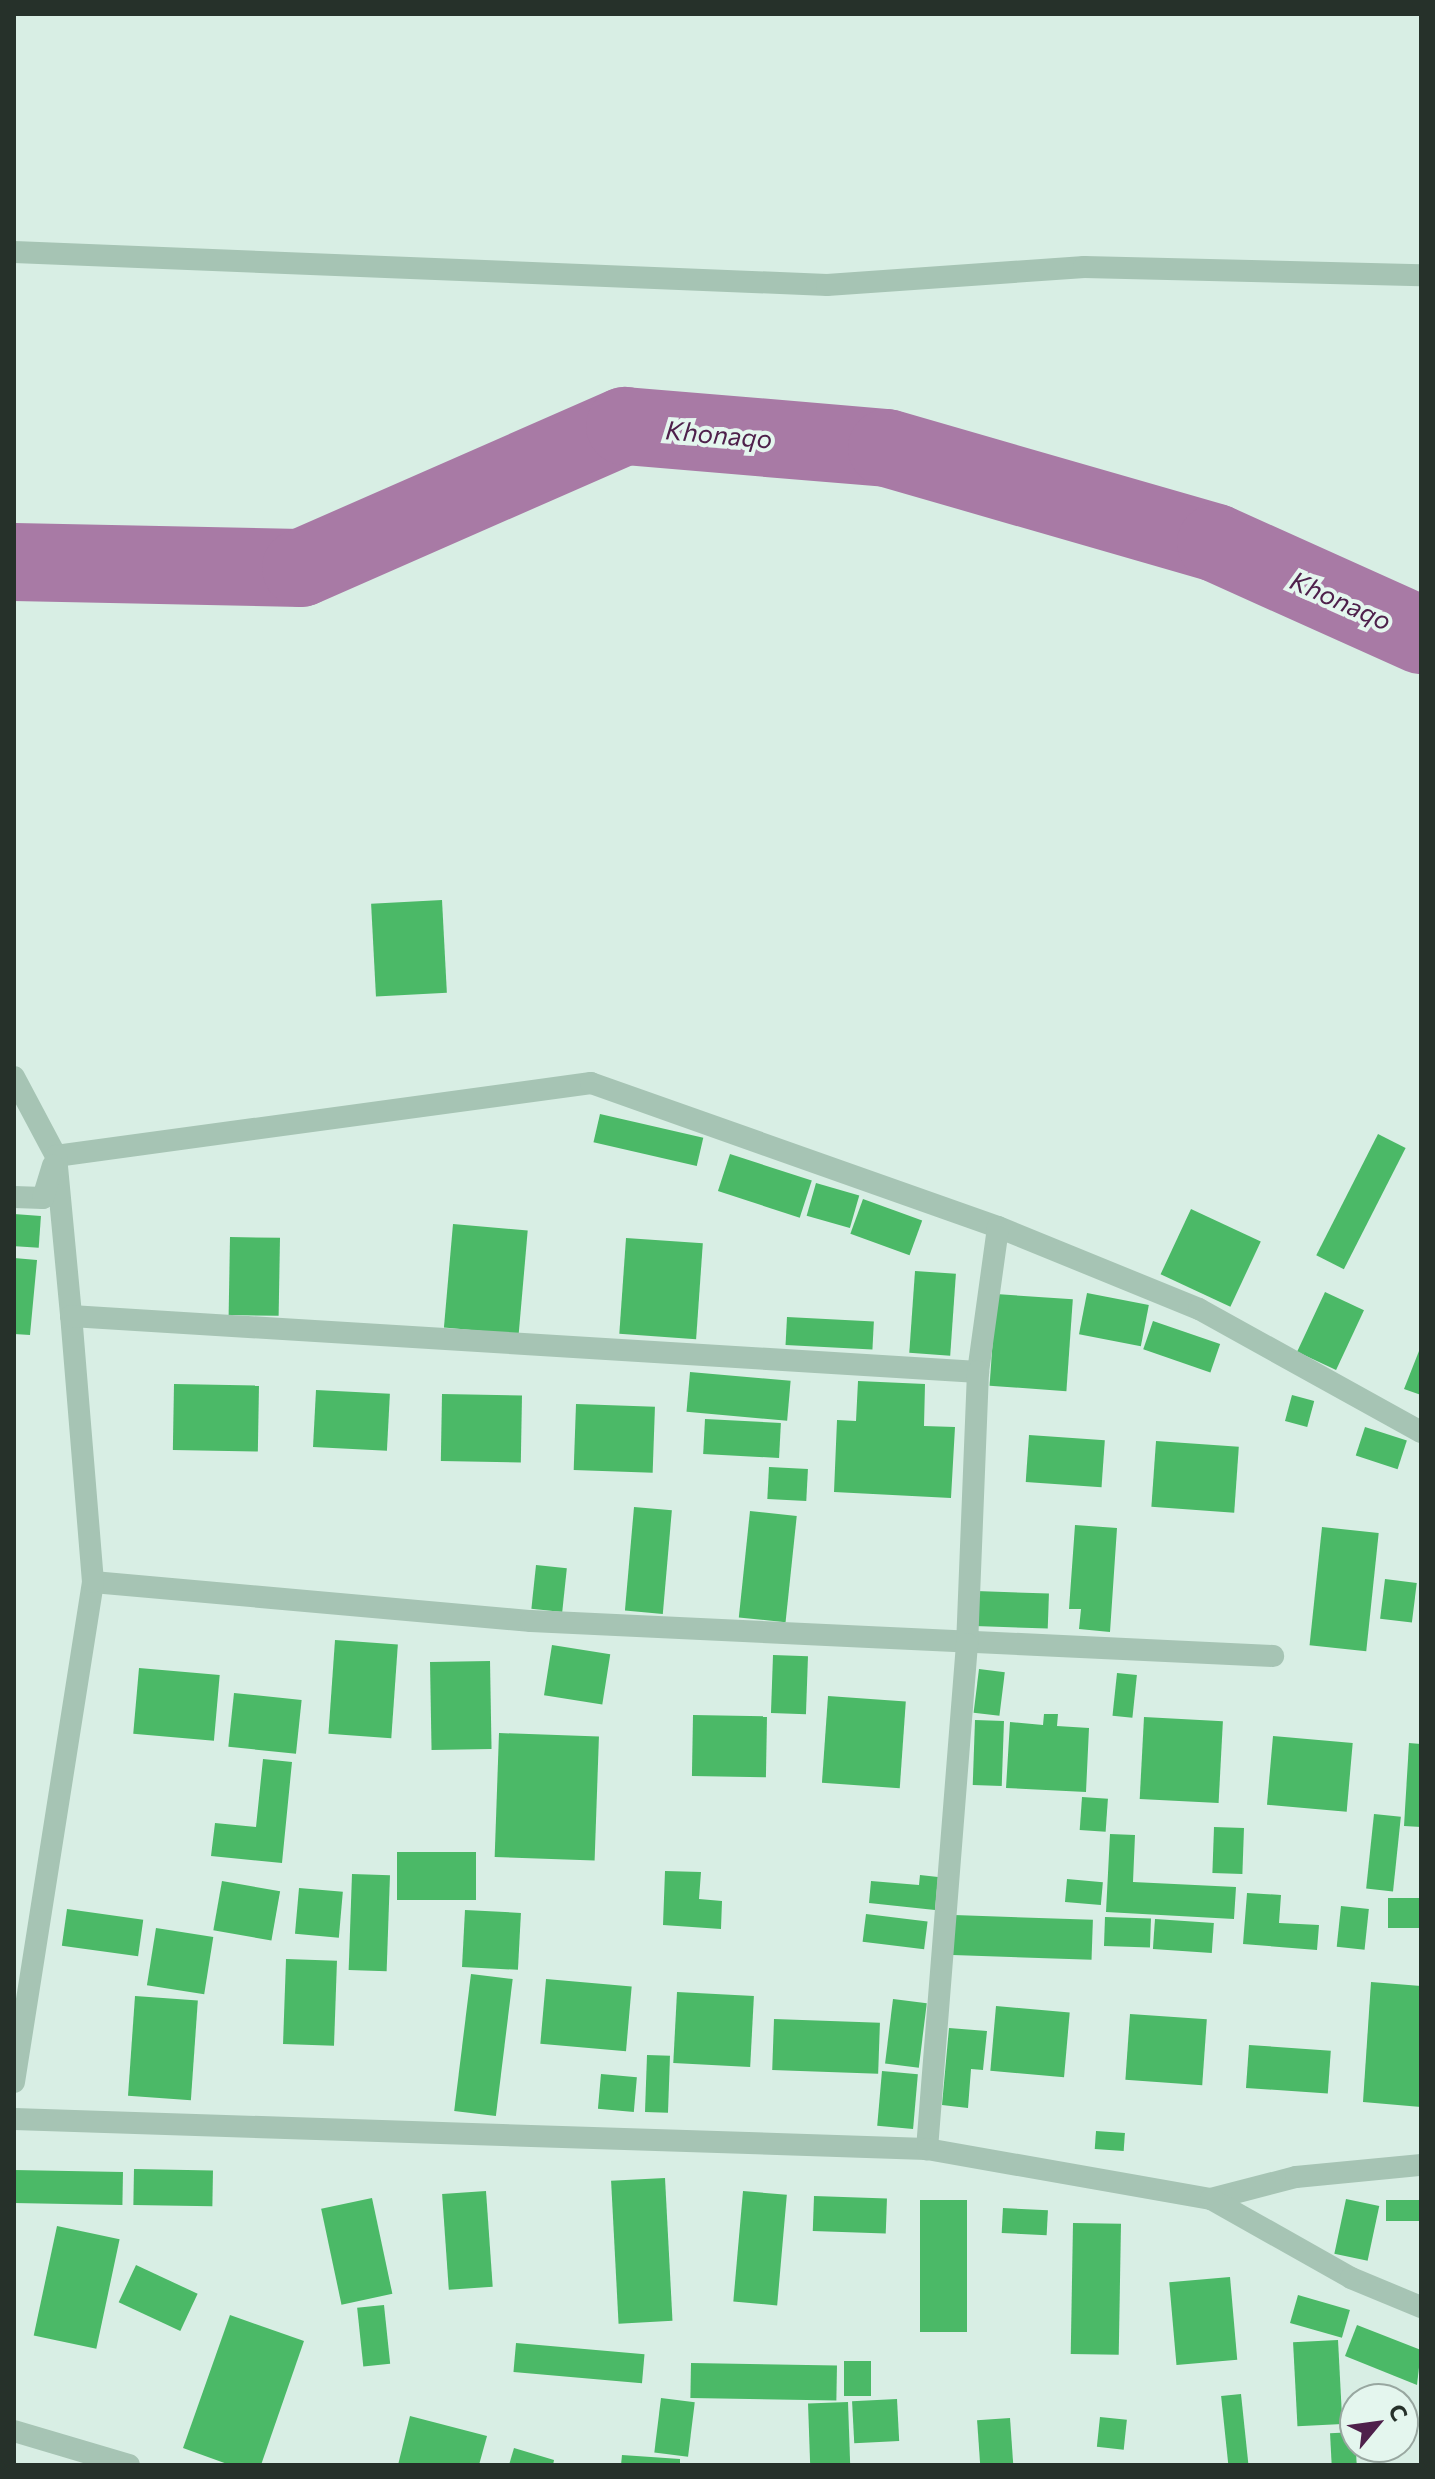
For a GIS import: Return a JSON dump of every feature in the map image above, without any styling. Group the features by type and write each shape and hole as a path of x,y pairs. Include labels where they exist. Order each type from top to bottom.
{"street":[{"path":"14,252 827,285 1084,267 1421,275"},
{"path":"14,1077 56,1156 93,1582 14,2082"},
{"path":"56,1156 591,1083 998,1227 1199,1309 1421,1432"},
{"path":"14,1197 43,1198 56,1156"},
{"path":"927,2149 967,1644 978,1372 998,1227"},
{"path":"71,1316 978,1372"},
{"path":"93,1582 531,1621 967,1644 1273,1656"},
{"path":"14,2119 927,2149 1211,2199 1351,2278 1421,2307"},
{"path":"1211,2199 1296,2177 1421,2165"},
{"path":"14,2431 129,2465"}],"building":[{"path":"442,900 447,993 376,997 371,904"},
{"path":"600,1114 703,1138 697,1166 593,1142"},
{"path":"1378,1134 1406,1148 1344,1269 1316,1255"},
{"path":"730,1154 812,1181 800,1218 718,1191"},
{"path":"816,1183 859,1195 850,1228 807,1216"},
{"path":"863,1199 922,1221 910,1255 850,1234"},
{"path":"1191,1209 1261,1242 1230,1307 1161,1274"},
{"path":"14,1214 41,1216 39,1248 14,1246"},
{"path":"453,1224 528,1231 519,1334 444,1328"},
{"path":"230,1237 280,1238 279,1316 229,1315"},
{"path":"626,1238 703,1243 696,1339 619,1334"},
{"path":"14,1258 37,1260 30,1335 14,1334"},
{"path":"915,1271 956,1274 950,1356 909,1353"},
{"path":"1325,1292 1364,1310 1336,1370 1297,1352"},
{"path":"1087,1293 1149,1305 1141,1346 1079,1334"},
{"path":"996,1294 1073,1299 1066,1391 990,1386"},
{"path":"787,1317 874,1322 872,1350 786,1345"},
{"path":"1153,1321 1220,1344 1210,1372 1143,1349"},
{"path":"1421,1346 1421,1395 1404,1389"},
{"path":"690,1372 791,1381 787,1421 687,1412"},
{"path":"858,1381 925,1384 924,1426 955,1427 951,1498 834,1492 837,1420 856,1421"},
{"path":"174,1384 259,1385 258,1451 173,1450"},
{"path":"316,1390 390,1394 387,1451 313,1447"},
{"path":"442,1394 522,1395 521,1462 441,1461"},
{"path":"1292,1395 1314,1401 1307,1427 1285,1421"},
{"path":"576,1404 655,1407 653,1473 574,1470"},
{"path":"705,1419 781,1423 779,1458 703,1454"},
{"path":"1365,1427 1407,1441 1398,1469 1356,1456"},
{"path":"1029,1435 1105,1440 1102,1487 1026,1482"},
{"path":"1156,1441 1239,1447 1234,1513 1151,1507"},
{"path":"769,1467 808,1469 806,1501 767,1499"},
{"path":"634,1507 672,1510 663,1614 625,1611"},
{"path":"750,1511 797,1516 786,1622 739,1617"},
{"path":"1075,1525 1117,1528 1110,1632 1079,1629 1081,1609 1069,1609"},
{"path":"1322,1527 1379,1533 1366,1651 1310,1645"},
{"path":"536,1565 567,1568 562,1612 531,1609"},
{"path":"1385,1579 1417,1583 1412,1623 1380,1619"},
{"path":"976,1591 1049,1594 1048,1629 975,1626"},
{"path":"335,1640 398,1644 391,1738 328,1734"},
{"path":"552,1645 610,1654 602,1705 544,1695"},
{"path":"773,1655 808,1656 806,1714 771,1713"},
{"path":"490,1661 492,1749 432,1750 430,1662"},
{"path":"139,1668 220,1675 214,1741 133,1734"},
{"path":"979,1669 1005,1672 999,1716 974,1713"},
{"path":"1117,1673 1137,1675 1132,1718 1113,1716"},
{"path":"234,1693 302,1700 296,1754 228,1747"},
{"path":"828,1696 906,1701 900,1788 822,1783"},
{"path":"1044,1714 1058,1714 1057,1726 1089,1728 1086,1792 1006,1788 1010,1722 1043,1725"},
{"path":"693,1715 767,1716 766,1777 692,1776"},
{"path":"1144,1717 1223,1721 1219,1803 1140,1799"},
{"path":"975,1720 1004,1721 1002,1786 973,1785"},
{"path":"499,1733 599,1736 595,1860 495,1857"},
{"path":"1273,1736 1353,1743 1347,1812 1267,1805"},
{"path":"1409,1743 1421,1744 1421,1827 1404,1826"},
{"path":"263,1759 292,1762 282,1863 211,1856 215,1823 256,1827"},
{"path":"1082,1797 1108,1799 1106,1832 1080,1830"},
{"path":"1374,1814 1401,1817 1393,1891 1366,1889"},
{"path":"1214,1827 1244,1828 1242,1874 1212,1873"},
{"path":"1110,1834 1135,1835 1133,1882 1236,1887 1234,1919 1106,1912"},
{"path":"397,1852 476,1852 476,1900 397,1900"},
{"path":"665,1871 701,1872 699,1899 722,1901 721,1929 663,1925"},
{"path":"352,1874 390,1875 387,1971 349,1970"},
{"path":"920,1875 938,1877 935,1910 869,1903 871,1881 919,1885"},
{"path":"1067,1879 1103,1882 1101,1905 1065,1902"},
{"path":"222,1881 280,1891 271,1940 213,1930"},
{"path":"299,1888 343,1892 339,1938 295,1934"},
{"path":"1247,1893 1281,1895 1279,1923 1319,1925 1317,1950 1243,1944"},
{"path":"1388,1898 1421,1898 1421,1928 1388,1928"},
{"path":"1341,1906 1369,1909 1365,1950 1337,1947"},
{"path":"67,1909 143,1920 138,1956 62,1946"},
{"path":"465,1910 521,1913 518,1970 462,1967"},
{"path":"866,1914 928,1922 924,1949 863,1942"},
{"path":"954,1915 1093,1920 1092,1960 953,1955"},
{"path":"1105,1917 1151,1919 1150,1948 1104,1946"},
{"path":"1155,1919 1214,1923 1212,1953 1153,1949"},
{"path":"156,1928 213,1937 204,1994 147,1985"},
{"path":"286,1959 337,1961 334,2046 283,2044"},
{"path":"471,1974 513,1979 496,2116 454,2111"},
{"path":"546,1979 632,1986 626,2051 540,2044"},
{"path":"1371,1982 1421,1986 1421,2107 1363,2102"},
{"path":"677,1992 754,1996 750,2067 673,2063"},
{"path":"135,1996 198,2000 191,2100 128,2096"},
{"path":"893,1999 927,2003 919,2068 885,2064"},
{"path":"996,2006 1070,2012 1064,2077 990,2071"},
{"path":"1130,2014 1207,2019 1202,2085 1125,2080"},
{"path":"774,2019 880,2023 878,2074 772,2070"},
{"path":"949,2028 987,2031 983,2070 971,2069 968,2108 942,2105"},
{"path":"1249,2045 1331,2051 1328,2094 1246,2088"},
{"path":"647,2055 670,2056 668,2113 645,2112"},
{"path":"882,2071 918,2074 913,2129 877,2126"},
{"path":"601,2074 637,2077 634,2112 598,2109"},
{"path":"1096,2131 1125,2133 1124,2151 1095,2149"},
{"path":"134,2169 213,2170 212,2206 133,2205"},
{"path":"14,2170 123,2172 122,2205 14,2203"},
{"path":"665,2178 672,2321 619,2324 611,2181"},
{"path":"486,2191 493,2287 449,2290 442,2194"},
{"path":"743,2191 787,2195 777,2305 733,2302"},
{"path":"814,2196 887,2199 886,2234 813,2231"},
{"path":"372,2198 392,2294 342,2305 321,2209"},
{"path":"1346,2199 1379,2206 1368,2261 1334,2254"},
{"path":"920,2200 967,2200 967,2332 920,2332"},
{"path":"1386,2200 1421,2200 1421,2221 1386,2221"},
{"path":"1003,2208 1048,2210 1047,2235 1002,2233"},
{"path":"1073,2223 1121,2224 1119,2355 1071,2354"},
{"path":"57,2226 120,2239 96,2349 34,2336"},
{"path":"136,2265 198,2294 180,2331 119,2302"},
{"path":"1230,2277 1237,2360 1176,2365 1169,2282"},
{"path":"1298,2295 1350,2310 1342,2338 1290,2323"},
{"path":"384,2305 390,2364 363,2366 357,2308"},
{"path":"230,2315 304,2341 261,2465 230,2465 183,2448"},
{"path":"1357,2325 1421,2350 1417,2383 1412,2383 1345,2356"},
{"path":"1338,2340 1339,2424 1297,2426 1293,2342"},
{"path":"516,2343 645,2354 642,2383 513,2372"},
{"path":"844,2361 871,2361 871,2396 844,2396"},
{"path":"691,2363 837,2366 836,2401 690,2398"},
{"path":"1241,2394 1248,2465 1228,2465 1221,2396"},
{"path":"661,2398 695,2402 688,2457 654,2453"},
{"path":"897,2399 899,2441 854,2443 852,2401"},
{"path":"848,2402 850,2465 810,2465 808,2403"},
{"path":"410,2416 487,2436 479,2465 398,2465"},
{"path":"1100,2417 1127,2420 1124,2450 1097,2447"},
{"path":"1010,2418 1013,2465 980,2465 977,2420"},
{"path":"1330,2433 1339,2433 1339,2463 1357,2463 1332,2465"},
{"path":"514,2448 554,2460 553,2465 509,2465"},
{"path":"622,2455 680,2459 680,2465 621,2465"}],"waterway":[{"name":"Khonaqo","path":"14,562 301,568 625,426 887,448 1216,543 1421,635"}]}
